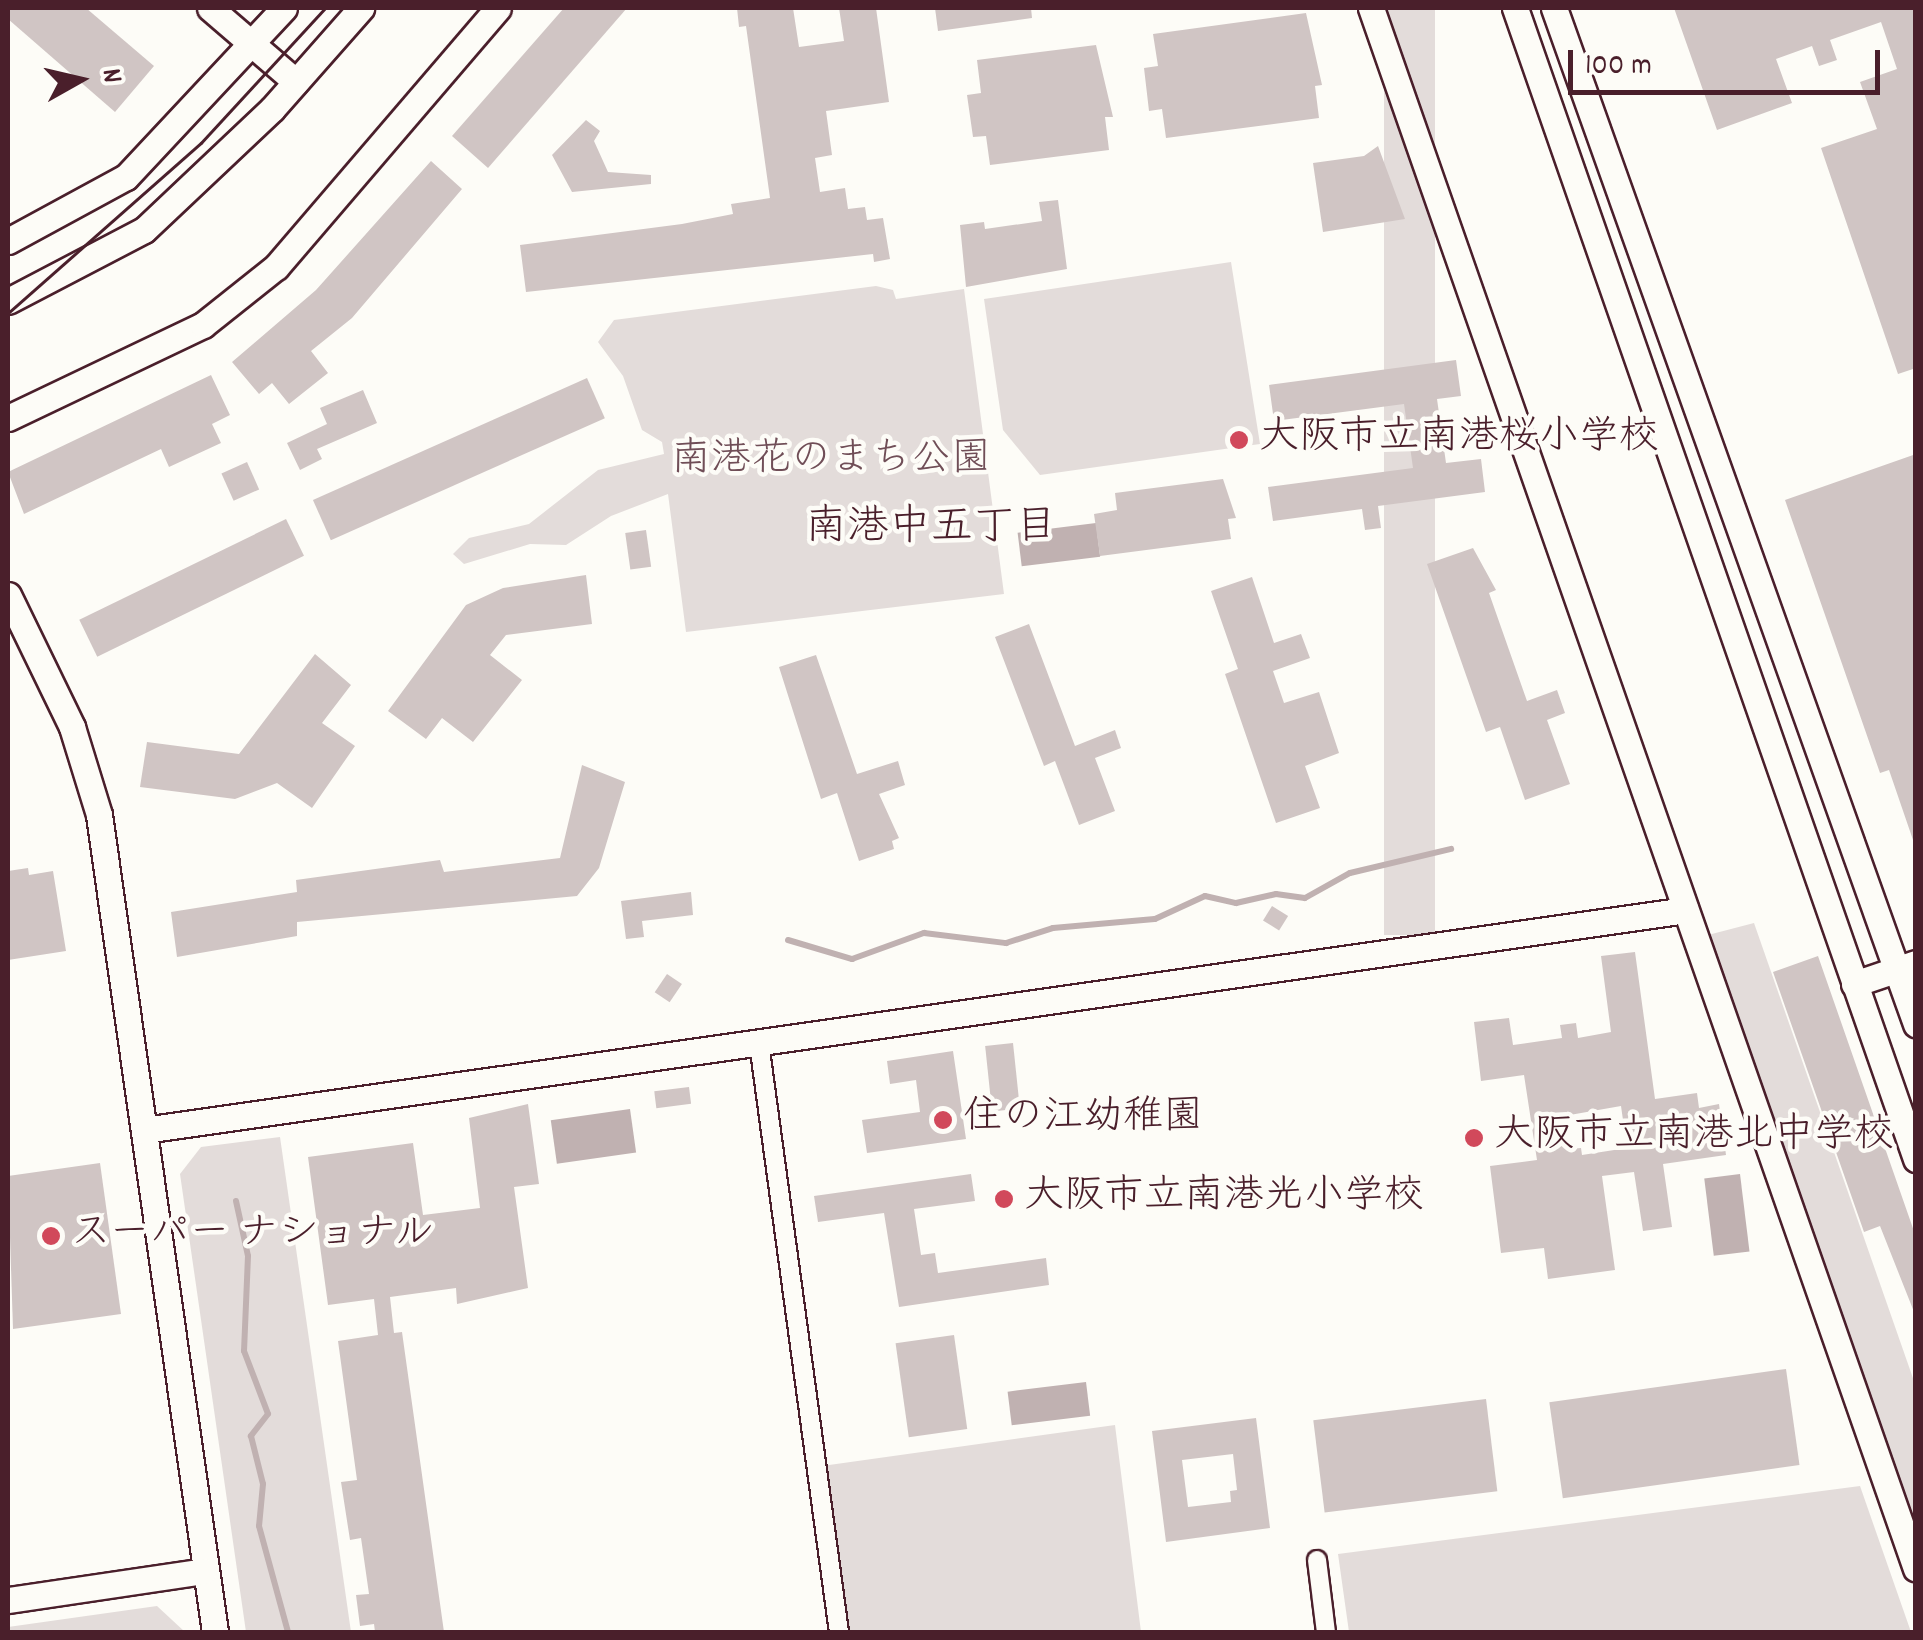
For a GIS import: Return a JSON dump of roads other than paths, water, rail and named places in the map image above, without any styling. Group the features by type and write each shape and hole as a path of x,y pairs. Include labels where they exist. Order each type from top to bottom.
{"street":[{"path":"210,8 296,82"},
{"path":"8,241 126,177 284,8"},
{"path":"8,301 144,230 296,82 361,8"},
{"path":"8,418 203,324 276,267 498,8"},
{"path":"1371,8 1916,1569"},
{"path":"1514,8 1916,1159"},
{"path":"1554,8 1905,966 1912,1007 1864,1014"},
{"path":"8,595 72,727 99,815 215,1632"},
{"path":"144,1130 1684,910"},
{"path":"1854,984 1905,966"},
{"path":"759,1042 839,1632"},
{"path":"1317,1560 1326,1632"},
{"path":"8,1600 204,1571"}],"waterway":[{"path":"788,940 852,959 924,933 1006,943 1053,928 1155,919 1205,896 1236,903 1276,894 1305,898 1350,873 1451,849"},
{"path":"236,1201 248,1256 244,1351 268,1414 251,1436 263,1484 259,1526 288,1632"}],"tram line":[{"path":"8,313 201,143 325,8"}],"place":[{"name":"大阪市立南港桜小学校","path":"1239,440"},
{"name":"住の江幼稚園","path":"943,1120"},
{"name":"大阪市立南港北中学校","path":"1474,1138"},
{"name":"大阪市立南港光小学校","path":"1004,1199"},
{"name":"スーパー ナショナル","path":"51,1236"}],"district":[{"name":"南港中五丁目","path":"931,530"}],"park label":[{"name":"南港花のまち公園","path":"831,462"}]}
